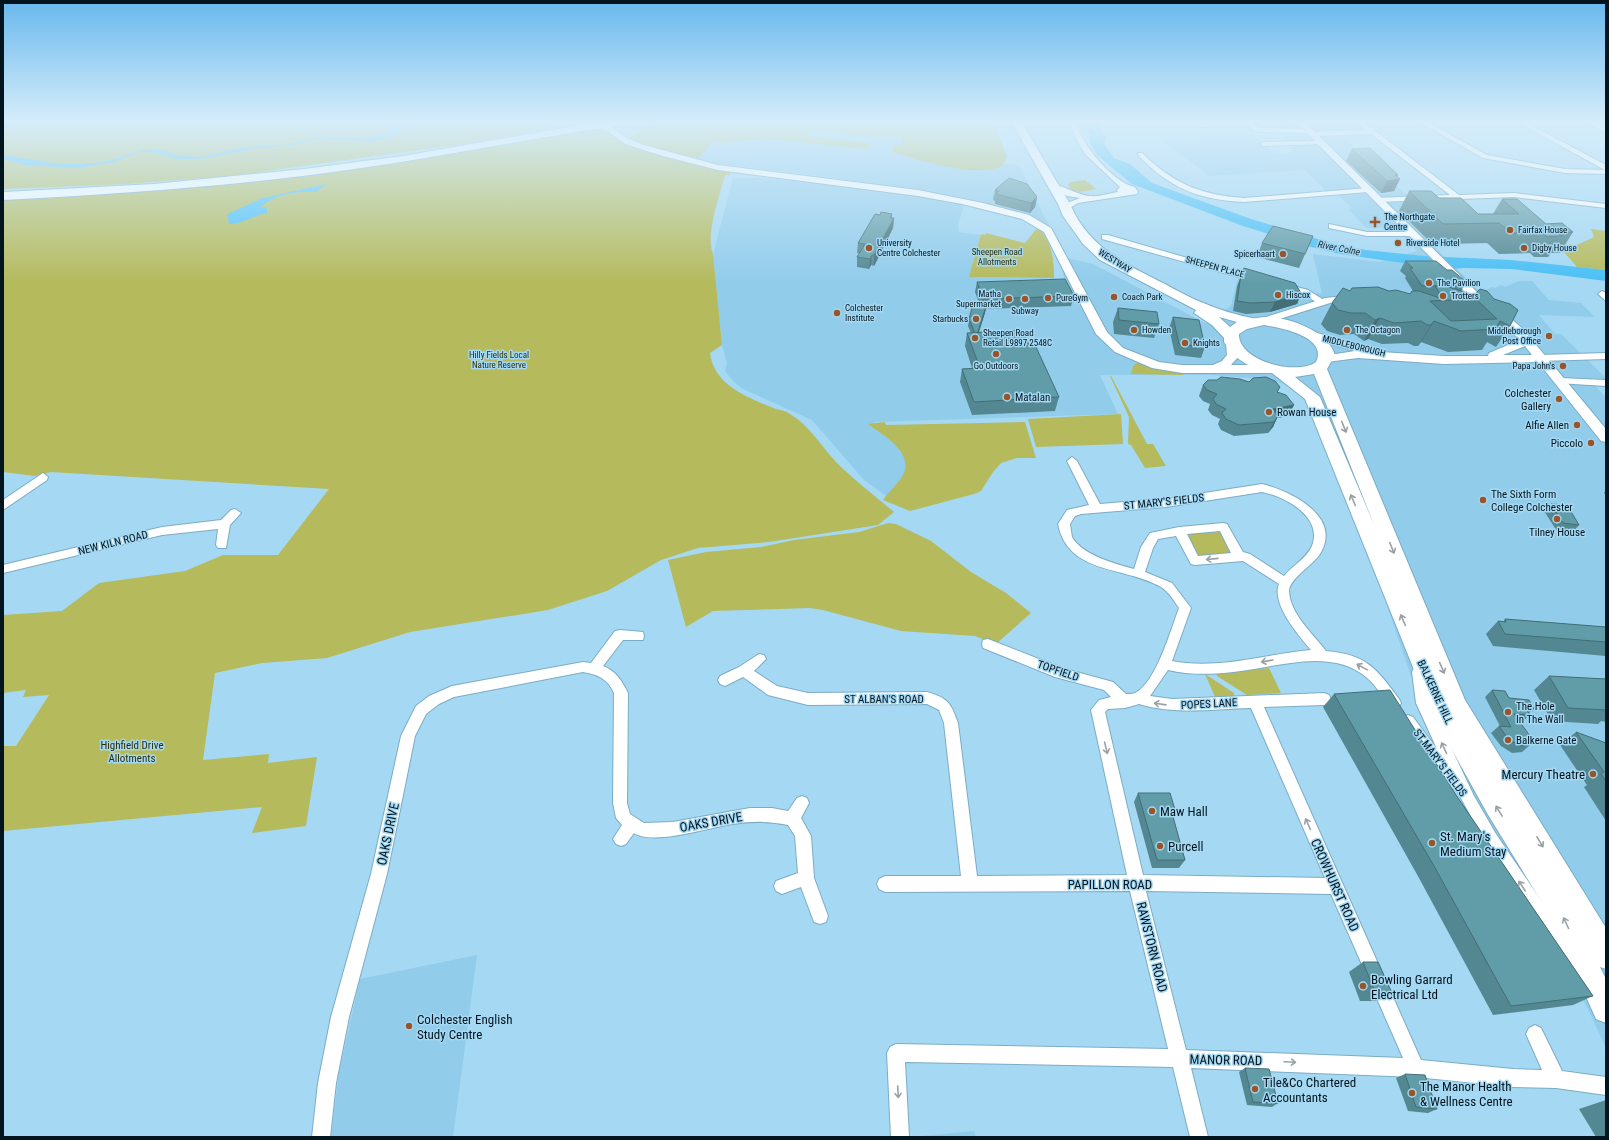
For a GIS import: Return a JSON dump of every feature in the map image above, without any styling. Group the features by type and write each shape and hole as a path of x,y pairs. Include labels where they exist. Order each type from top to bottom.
{"main road":[{"path":"3,196 129,190 266,176"},
{"name":"WESTWAY","path":"1037,176 1061,218 1078,242 1096,257 1120,274 1217,322 1244,357 1274,370"},
{"name":"WESTWAY","path":"1048,176 1069,216 1087,241 1105,257 1200,306 1250,322"},
{"path":"1231,340 1237,328 1250,322 1264,321 1304,331"},
{"name":"BALKERNE HILL","path":"1304,331 1324,346 1323,363 1456,704 1590,924 1606,956"},
{"path":"1274,370 1301,373 1323,363"},
{"name":"BALKERNE HILL","path":"1274,370 1312,397 1442,712 1495,805 1558,905 1606,1010"}],"street":[{"path":"787,176 867,185 954,199 1026,217 1039,222 1048,230 1105,338 1119,350 1156,365 1182,369 1274,370"},
{"path":"1065,207 1076,201 1122,191 1120,183 1112,176"},
{"path":"1164,176 1167,179 1219,198 1244,200 1327,192 1368,190"},
{"path":"1354,176 1482,303 1508,321 1527,341 1606,438"},
{"path":"1430,176 1456,196"},
{"path":"1054,186 1077,196 1098,196"},
{"path":"1320,187 1327,192"},
{"path":"1378,200 1514,195 1606,206"},
{"path":"1331,226 1367,234 1412,234"},
{"name":"SHEEPEN PLACE","path":"1105,237 1264,281"},
{"path":"1278,285 1304,292 1323,302"},
{"path":"1264,321 1323,302 1344,298 1363,299"},
{"path":"1466,304 1482,303"},
{"path":"1302,309 1298,319 1304,331"},
{"name":"MIDDLEBOROUGH","path":"1304,331 1342,344 1397,357"},
{"path":"1212,370 1226,364 1233,356 1231,340"},
{"name":"MIDDLEBOROUGH","path":"1477,359 1508,350 1527,341"},
{"name":"MIDDLEBOROUGH","path":"1323,363 1352,354 1444,360 1540,358"},
{"path":"1540,358 1606,356"},
{"name":"MIDDLEBOROUGH","path":"1518,359 1534,362 1549,369"},
{"path":"1560,381 1606,383"},
{"path":"1072,461 1096,508"},
{"path":"1068,476 1079,475"},
{"path":"3,506 24,496 43,477"},
{"name":"ST MARY'S FIELDS","path":"1139,698 1148,691 1164,664 1185,608 1167,585 1085,556 1071,546 1063,531 1066,518 1071,513 1096,508 1156,504 1260,488 1280,492 1301,504 1309,511 1318,527 1320,534 1319,546 1309,560 1285,582"},
{"path":"222,545 224,524 235,513"},
{"name":"NEW KILN ROAD","path":"3,569 162,531 224,524"},
{"path":"1138,574 1147,547 1154,536 1179,531 1223,527 1239,556"},
{"path":"1179,531 1195,561 1239,556 1246,557 1285,582 1282,588 1287,607 1299,627 1321,654"},
{"path":"621,839 631,824 624,818 620,803 621,693 617,684 610,676 595,667 618,631 638,636"},
{"name":"TOPFIELD","path":"988,644 1060,673 1108,686 1125,702"},
{"path":"1416,652 1423,703 1469,801 1496,845 1606,1010"},
{"name":"ST MARY'S FIELDS","path":"1164,664 1179,668 1207,669 1321,654 1349,660 1371,672 1469,801"},
{"path":"725,680 744,671 759,660"},
{"name":"OAKS DRIVE","path":"321,1137 327,1083 340,1017 379,874 408,736 421,710 434,700 452,692 583,667 595,667"},
{"name":"ST ALBAN'S ROAD","path":"744,671 762,685 773,691 808,699 927,698 940,701 946,708 951,722 970,885"},
{"path":"1125,702 1139,698"},
{"name":"POPES LANE","path":"1139,698 1155,703 1172,705 1324,699"},
{"name":"RAWSTORN ROAD","path":"1125,702 1104,704 1098,710 1099,718 1134,866 1136,883 1199,1137"},
{"name":"CROWHURST ROAD","path":"1255,702 1416,1068"},
{"path":"802,803 792,819 799,826 803,836 806,878 820,916"},
{"name":"OAKS DRIVE","path":"631,824 642,830 657,830 673,829 732,817 750,815 772,815 792,819"},
{"path":"782,886 806,878"},
{"name":"PAPILLON ROAD","path":"885,884 970,885 1136,883 1335,886"},
{"path":"1535,1034 1556,1079"},
{"name":"MANOR ROAD","path":"900,1137 896,1053 1181,1060 1251,1060 1416,1068 1513,1078 1556,1079 1606,1086"}],"shaded area":[{"path":"821,176 1024,176 1044,216 1068,258 1093,264 1205,323 1231,306 1238,278 1297,291 1322,294 1313,254 1379,262 1417,251 1396,228 1366,228 1348,209 1352,208 1338,195 1326,191 1311,176 1386,176 1414,201 1496,243 1433,245 1481,293 1492,287 1495,288 1501,285 1505,287 1519,281 1532,281 1549,300 1581,303 1595,317 1539,315 1555,334 1561,334 1606,378 1606,384 1594,384 1606,398 1606,1048 1588,1009 1420,702 1372,562 1313,411 1298,393 1282,383 1248,378 1211,375 1100,375 1118,414 874,422 914,462 888,497 864,480 812,420 743,389 734,382 725,371 727,363 722,345 713,254 733,178 762,178 816,182 880,190 964,204 958,226 959,232 981,235 969,277 1064,279 1061,264 1046,232 1025,214 959,197"},
{"name":"Colchester English Study Centre","path":"477,955 453,1137 331,1137 339,1073 360,979"},
{"path":"974,1131 976,1137 912,1137"}],"green space":[{"path":"3,176 228,176 127,184 3,189"},
{"name":"Hilly Fields Local Nature Reserve","path":"275,176 725,176 714,215 711,236 722,345 710,353 718,374 734,389 744,395 776,409 787,412 804,424 843,469 894,512 878,525 769,542 698,548 661,560 607,591 548,610 410,632 327,658 262,663 215,673 203,760 269,754 268,763 317,757 306,826 252,833 262,807 3,831 3,746 16,746 49,695 23,697 26,690 3,693 3,615 62,611 99,583 185,571 223,555 278,555 329,489 51,472 35,476 3,472 3,198 249,180"},
{"path":"1085,180 1096,189 1077,191 1068,185 1070,182"},
{"name":"Sheepen Road Allotments","path":"1038,227 1043,232 1051,251 1054,278 969,277 981,234 985,235 986,233 1025,243"},
{"path":"1591,229 1606,231 1606,270 1577,267 1557,244 1577,245 1594,237"},
{"path":"1138,362 1181,372 1183,375 1131,374 1133,366"},
{"path":"1110,376 1147,444 1153,444 1166,466 1145,468 1131,445 1128,444 1129,417"},
{"path":"1121,414 1123,444 1036,447 1028,419"},
{"path":"885,422 886,425 1025,422 1036,458 1017,458 1001,463 993,472 981,491 974,494 910,511 883,500 902,477 906,465 900,450 868,424"},
{"path":"888,523 896,524 931,541 971,572 1006,593 1031,613 996,644 975,636 901,631 823,610 810,608 713,611 686,627 668,560 706,552 761,547 794,540 859,532"},
{"path":"1221,529 1235,555 1198,559 1182,532"},
{"path":"1269,668 1281,693 1247,695 1217,676 1216,673"},
{"path":"1205,674 1234,693 1234,696 1215,697"}],"water":[{"name":"River Colne","path":"1123,176 1144,176 1152,183 1251,219 1338,245 1366,250 1424,256 1511,260 1606,270 1606,281 1512,269 1464,268 1437,270 1403,263 1340,254 1311,247 1243,226 1132,184"},
{"path":"326,184 316,192 302,192 279,196 261,207 267,208 267,213 238,223 229,224 227,214 263,198"}],"building":[{"path":"1382,176 1396,176 1400,179 1387,181"},
{"path":"1009,178 1027,184 1037,197 1031,203 996,194 999,191 995,190"},
{"path":"1409,191 1431,191 1439,198 1461,198 1478,214 1519,214 1502,199 1517,199 1546,224 1562,223 1573,232 1557,233 1562,236 1547,237 1543,233 1511,233 1499,223 1443,224"},
{"path":"881,212 892,214 890,218 894,218 874,255 872,255 870,259 857,257 865,244 858,243 875,214 880,215"},
{"path":"1273,226 1313,236 1305,254 1262,243"},
{"path":"1405,261 1436,261 1447,270 1452,270 1464,280 1464,286 1422,286 1410,268 1413,268"},
{"path":"1244,268 1295,283 1301,293 1275,302 1251,303 1237,301 1241,275"},
{"path":"1065,279 1074,296 983,299 977,282"},
{"path":"1435,286 1446,286 1474,295 1480,289 1487,291 1494,299 1510,304 1518,310 1510,326 1500,321 1496,329 1461,331 1434,321 1431,325 1427,325 1421,321 1394,323 1380,318 1375,320 1365,313 1351,313 1338,310 1332,303 1343,288 1350,291 1352,288 1378,287 1389,291 1396,290 1410,294 1412,291 1419,291 1443,299","holes":["1476,299 1497,319 1451,321 1430,301"]},
{"path":"973,304 986,306 978,332 975,333 969,319"},
{"path":"1118,308 1157,312 1159,324 1119,320"},
{"path":"1173,317 1199,320 1205,347 1179,344"},
{"path":"1022,330 1030,347 1036,347 1059,397 974,402 962,369 980,368 967,333"},
{"path":"1221,377 1240,379 1249,382 1253,378 1266,377 1275,381 1280,387 1277,392 1286,395 1294,405 1273,409 1278,416 1274,422 1239,425 1226,419 1222,413 1226,409 1216,404 1213,399 1217,394 1207,390 1203,385 1208,380 1217,380"},
{"path":"1551,504 1567,505 1579,525 1563,523"},
{"path":"1505,619 1606,627 1606,642 1505,634 1498,621 1506,622"},
{"path":"1549,676 1606,679 1606,710 1568,708"},
{"name":"St. Mary's Medium Stay","path":"1390,690 1456,795 1593,996 1511,1006 1434,866 1334,694"},
{"path":"1492,690 1505,691 1509,698 1529,700 1534,709 1526,708 1530,715 1514,714 1533,740 1530,745 1520,746 1508,739 1499,726 1511,727"},
{"path":"1576,732 1606,743 1606,781 1601,774 1604,772"},
{"path":"1138,793 1170,793 1176,813 1172,813 1185,860 1157,860"},
{"path":"1363,962 1378,962 1391,991 1375,992"},
{"name":"Tile&Co Chartered Accountants","path":"1245,1068 1269,1069 1278,1103 1253,1102"},
{"path":"1405,1074 1425,1075 1437,1109 1416,1107"}],"place":[{"name":"The Northgate Centre","path":"1375,222"},
{"name":"Fairfax House","path":"1510,230"},
{"name":"Riverside Hotel","path":"1398,243"},
{"name":"University Centre Colchester","path":"869,248"},
{"name":"Digby House","path":"1524,248"},
{"name":"Spicerhaart","path":"1283,254"},
{"name":"The Pavilion","path":"1429,283"},
{"name":"Hiscox","path":"1278,295"},
{"name":"Trotters","path":"1443,296"},
{"name":"Coach Park","path":"1114,297"},
{"name":"PureGym","path":"1048,298"},
{"name":"Matha Supermarket","path":"1009,299"},
{"name":"Subway","path":"1025,299"},
{"name":"Colchester Institute","path":"837,313"},
{"name":"Starbucks","path":"976,319"},
{"name":"Howden","path":"1134,330"},
{"name":"The Octagon","path":"1347,330"},
{"name":"Middleborough Post Office","path":"1549,336"},
{"name":"Sheepen Road Retail L9897 2548C","path":"975,338"},
{"name":"Knights","path":"1185,343"},
{"name":"Go Outdoors","path":"996,354"},
{"name":"Papa John's","path":"1563,366"},
{"name":"Matalan","path":"1007,397"},
{"name":"Colchester Gallery","path":"1559,399"},
{"name":"Rowan House","path":"1269,412"},
{"name":"Alfie Allen","path":"1577,425"},
{"name":"Piccolo","path":"1591,443"},
{"name":"The Sixth Form College Colchester","path":"1483,500"},
{"name":"Tilney House","path":"1557,519"},
{"name":"The Hole In The Wall","path":"1508,712"},
{"name":"Balkerne Gate","path":"1508,740"},
{"name":"Mercury Theatre","path":"1593,774"},
{"name":"Maw Hall","path":"1152,811"},
{"name":"St. Mary's Medium Stay","path":"1432,843"},
{"name":"Purcell","path":"1160,846"},
{"name":"Bowling Garrard Electrical Ltd","path":"1363,986"},
{"name":"Colchester English Study Centre","path":"409,1026"},
{"name":"Tile&Co Chartered Accountants","path":"1255,1089"},
{"name":"The Manor Health & Wellness Centre","path":"1412,1093"}],"park label":[{"name":"Highfield Drive Allotments","path":"132,751"}]}
